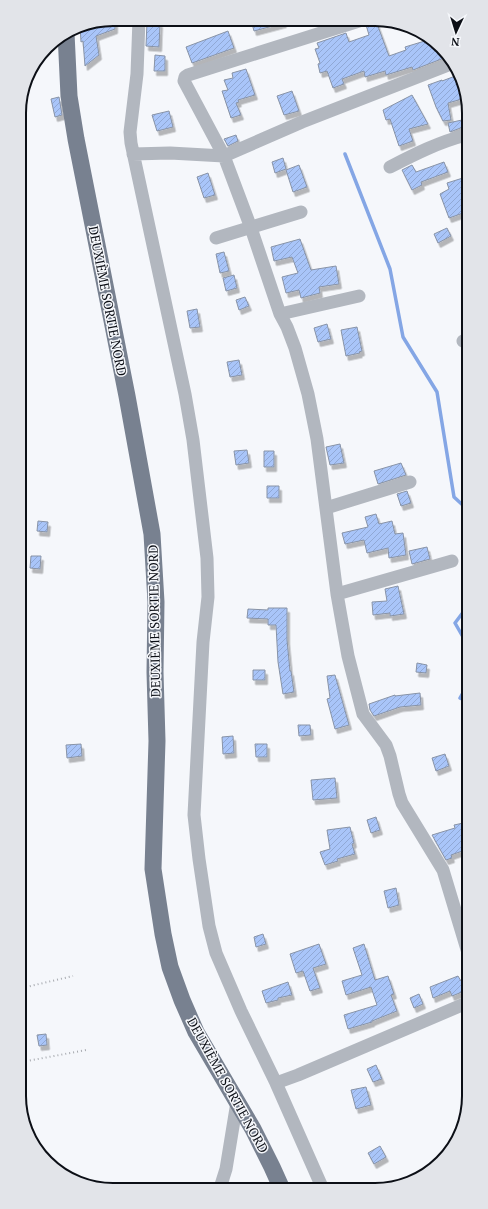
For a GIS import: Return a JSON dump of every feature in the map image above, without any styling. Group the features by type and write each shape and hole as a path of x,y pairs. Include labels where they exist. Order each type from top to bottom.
{"main road":[{"name":"DEUXIÈME SORTIE NORD","path":"66,40 69,96 76,139 152,534 156,602 155,672 157,741 153,869 163,934 170,967 196,1032 253,1129 279,1183"}],"street":[{"path":"139,26 137,74 130,132 131,143 185,394 193,440 207,558 208,597 203,642 194,815 198,859 209,926 216,953 241,1012 276,1083 320,1183"},
{"path":"343,26 188,75 185,77 184,81 224,156 251,228 280,314 287,326 295,348 308,394 317,438 348,656 363,714 386,745 402,803 443,870 462,933"},
{"path":"133,154 170,153 224,156 302,122 447,65"},
{"path":"390,167 418,152 448,139 462,136"},
{"path":"216,238 301,212"},
{"path":"280,314 359,296"},
{"path":"326,508 410,482"},
{"path":"338,594 452,561"},
{"path":"276,1083 462,1005"},
{"path":"222,1183 226,1169 237,1102"}],"path":[{"path":"26,987 73,976"},
{"path":"26,1061 86,1050"}],"building":[{"path":"115,26 115,29 96,36 99,55 85,66 83,41 81,42 80,33 96,28"},
{"path":"147,26 160,26 159,47 146,46"},
{"path":"253,26 273,26 254,31"},
{"path":"366,26 378,26 389,56 406,50 405,47 424,41 443,59 413,70 412,67 386,75 385,71 365,77 364,71 342,79 344,84 333,88 327,71 320,73 318,64 320,63 315,49 319,48 317,43 346,33 349,42 369,35"},
{"path":"228,31 234,48 192,63 186,47"},
{"path":"155,55 165,56 165,71 154,71"},
{"path":"246,69 255,95 238,100 239,102 236,103 241,115 231,118 222,91 228,90 224,80 233,78 232,73"},
{"path":"453,77 459,91 461,99 448,103 451,120 443,121 428,85"},
{"path":"292,91 299,111 284,115 277,96"},
{"path":"412,95 428,124 409,129 413,141 399,146 390,119 386,120 383,110"},
{"path":"59,97 62,115 55,117 51,99"},
{"path":"169,111 173,127 157,131 152,115"},
{"path":"462,120 462,127 450,132 448,123"},
{"path":"236,135 238,141 228,146 224,139"},
{"path":"283,158 286,169 275,173 272,162"},
{"path":"444,162 448,172 421,182 422,185 412,190 402,170 412,165 416,172"},
{"path":"299,165 307,187 293,192 286,170"},
{"path":"208,173 215,195 204,198 197,177"},
{"path":"462,178 462,213 449,218 440,194 449,189 447,183"},
{"path":"447,228 451,236 438,243 434,234"},
{"path":"300,239 311,270 336,266 339,284 319,287 320,293 301,298 299,290 286,293 282,277 298,273 292,257 274,261 271,247"},
{"path":"224,252 229,271 220,273 216,254"},
{"path":"234,275 237,288 226,291 223,278"},
{"path":"245,297 249,306 239,310 236,300"},
{"path":"197,309 200,327 190,328 187,311"},
{"path":"327,324 331,339 318,342 314,328"},
{"path":"357,327 362,351 359,352 360,353 346,356 341,330"},
{"path":"239,360 242,375 230,377 227,362"},
{"path":"340,444 344,463 330,465 326,447"},
{"path":"247,450 249,463 236,465 234,451"},
{"path":"264,451 274,451 274,467 264,467"},
{"path":"401,463 406,475 378,484 374,471"},
{"path":"267,486 279,486 279,498 267,498"},
{"path":"407,491 411,503 401,506 397,494"},
{"path":"376,514 379,524 392,521 395,534 403,533 406,555 389,558 388,548 367,553 364,540 345,544 342,533 368,527 365,517"},
{"path":"38,521 48,522 47,532 37,531"},
{"path":"427,547 430,559 412,564 409,551"},
{"path":"31,556 41,556 40,569 30,568"},
{"path":"398,586 404,614 390,616 390,613 373,615 372,602 387,601 385,589"},
{"path":"268,608 287,608 287,640 294,692 283,694 278,662 276,625 268,625 268,619 247,618 248,609 268,610"},
{"path":"417,663 427,665 426,673 416,672"},
{"path":"253,670 265,670 265,680 253,680"},
{"path":"335,675 349,725 335,729 327,699 330,698 327,676"},
{"path":"420,693 421,705 400,707 374,716 370,710 369,704 395,695"},
{"path":"298,725 310,725 311,735 299,736"},
{"path":"233,736 234,753 223,754 222,737"},
{"path":"81,744 82,756 67,758 66,745"},
{"path":"255,744 267,744 267,757 256,757"},
{"path":"445,754 449,766 436,771 432,758"},
{"path":"335,778 337,798 313,800 311,780"},
{"path":"376,817 380,830 371,833 367,820"},
{"path":"462,823 462,851 451,855 452,858 446,860 432,835 455,828 454,825"},
{"path":"350,827 355,854 337,859 338,861 325,865 320,852 330,849 327,830"},
{"path":"396,888 399,905 388,908 384,891"},
{"path":"263,934 266,944 256,947 254,937"},
{"path":"319,944 326,964 313,968 320,988 310,991 303,971 296,973 290,954"},
{"path":"364,944 375,980 388,976 394,994 391,995 397,1011 372,1022 348,1029 344,1015 377,1005 371,987 346,995 342,981 362,975 353,948"},
{"path":"458,976 462,980 462,992 452,996 450,991 433,998 430,987"},
{"path":"288,982 292,995 278,998 278,1000 266,1003 262,991"},
{"path":"419,994 423,1004 414,1008 410,998"},
{"path":"46,1034 47,1045 39,1046 37,1035"},
{"path":"376,1065 382,1079 373,1082 367,1069"},
{"path":"366,1087 371,1105 356,1109 351,1090"},
{"path":"380,1146 386,1157 374,1164 368,1153"}],"waterway":[{"path":"345,154 390,269 403,337 437,392 454,497 462,504"},
{"path":"462,614 455,623 462,635"},
{"path":"462,694 460,698 462,699"}]}
